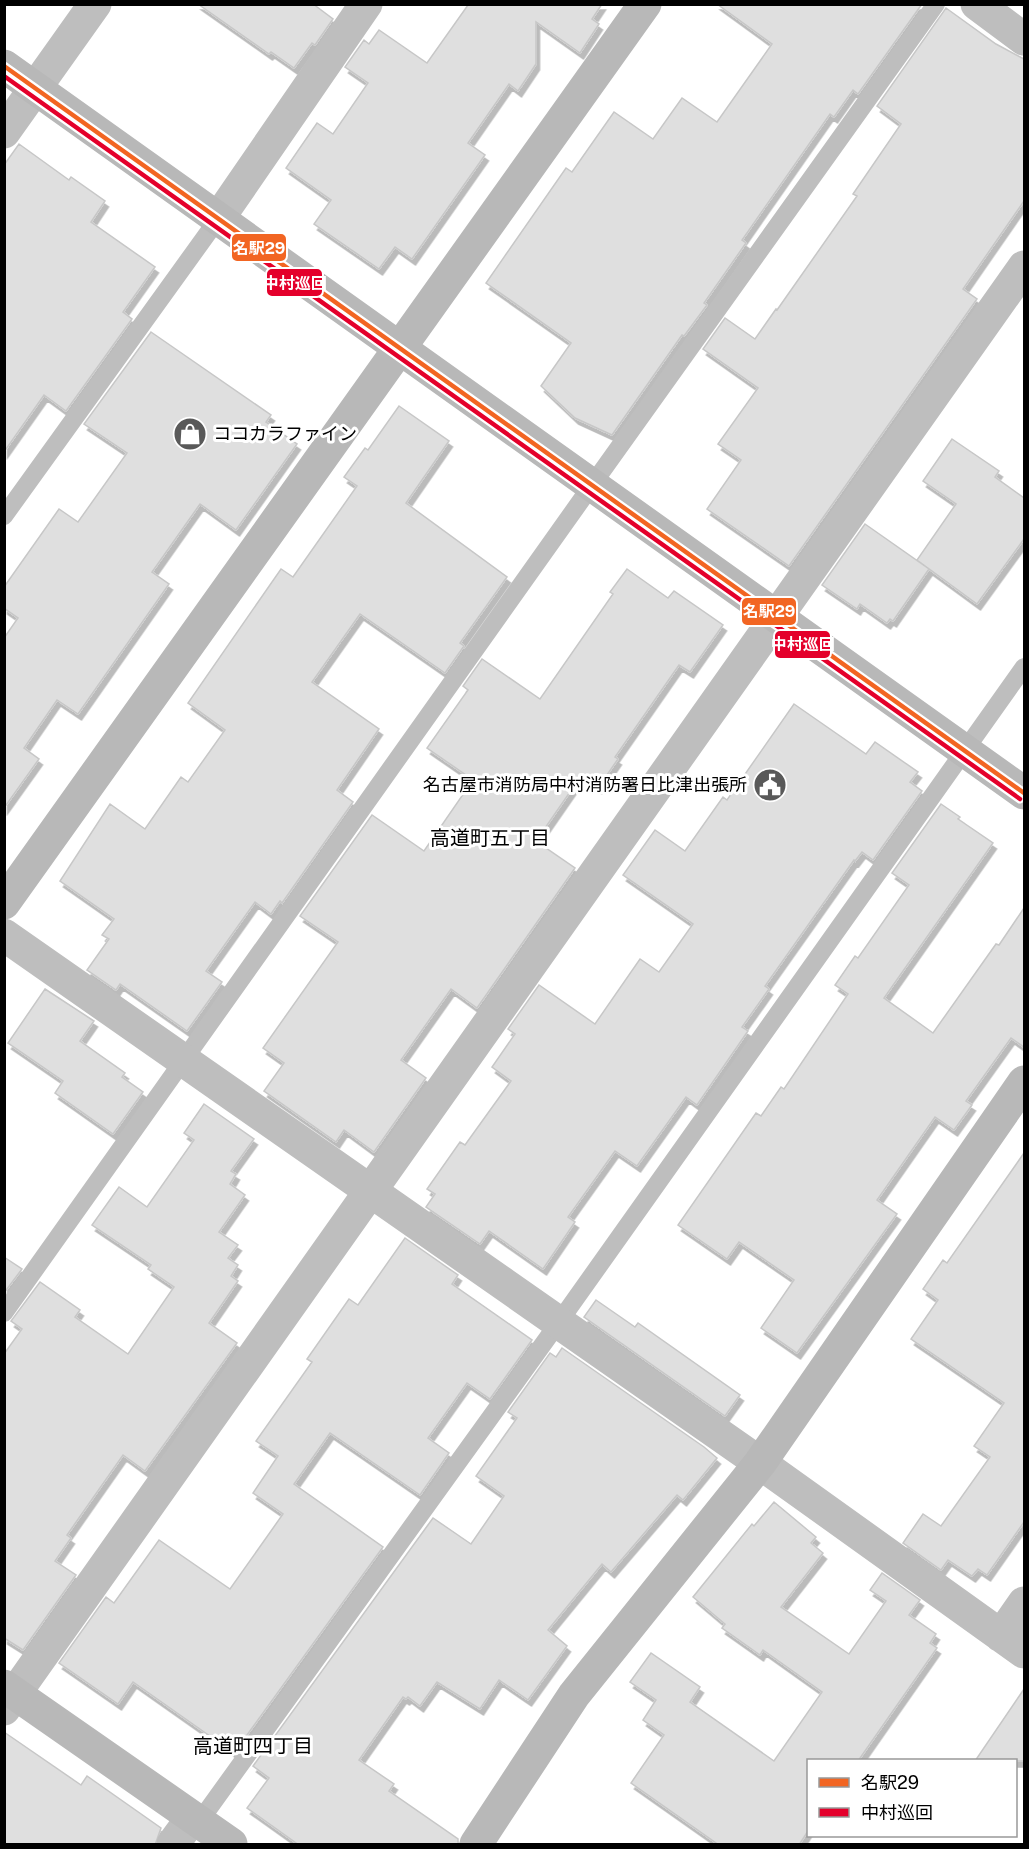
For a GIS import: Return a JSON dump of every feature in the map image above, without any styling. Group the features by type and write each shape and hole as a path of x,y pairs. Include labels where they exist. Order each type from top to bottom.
{"street":[{"path":"4,132 95,4"},
{"path":"218,219 366,4"},
{"path":"4,903 645,4"},
{"path":"977,4 1024,39"},
{"path":"4,66 1024,792"},
{"path":"231,1845 8,1696 370,1190 1024,267"},
{"path":"4,935 760,1463 1013,1644 1024,1603"},
{"path":"476,1845 574,1695 760,1463 1024,1082"},
{"path":"173,1845 195,1820"}],"lane":[{"path":"4,1313 592,484 936,4"},
{"path":"4,516 218,219"},
{"path":"195,1820 559,1322 1024,667"}],"building":[{"path":"198,4 313,4 333,19 315,45 312,43 294,68 271,52 269,54"},
{"path":"602,4 592,19 599,24 580,53 536,22 536,64 518,91 509,84 468,143 485,155 412,259 395,247 379,269 314,224 331,200 286,168 317,123 333,134 368,83 345,67 364,40 369,44 379,30 427,63 468,5"},
{"path":"717,4 922,4 858,94 853,90 834,117 830,114 742,240 746,243 704,303 707,305 684,336 682,335 612,435 575,418 541,386 571,343 486,283 566,168 572,172 614,112 653,139 682,98 717,122 772,44"},
{"path":"946,8 996,44 1024,59 1024,201 963,289 977,299 789,566 707,509 741,460 718,444 758,388 703,349 725,318 755,339 777,310 857,196 853,194 901,124 877,106"},
{"path":"19,144 69,180 71,177 105,201 91,222 155,267 123,312 132,319 66,411 44,395 4,452 4,165"},
{"path":"151,332 271,415 266,422 297,444 236,530 200,504 152,572 169,584 78,714 57,700 24,748 39,759 4,808 4,638 18,618 4,608 4,587 59,509 78,522 127,453 84,424"},
{"path":"399,406 449,441 406,503 507,577 460,643 464,646 445,673 360,614 312,682 379,729 337,790 353,802 282,903 280,901 271,914 255,902 206,971 222,982 187,1031 120,984 116,990 87,970 109,939 102,935 114,919 60,881 110,804 145,829 181,777 188,782 225,730 188,703 281,569 293,577 357,486 344,477 365,448 368,450"},
{"path":"952,439 999,471 995,477 1024,498 1024,539 977,604 917,560 956,504 923,481"},
{"path":"865,524 929,569 893,621 890,619 887,623 860,604 857,609 822,585"},
{"path":"627,569 668,598 674,591 723,625 690,672 679,665 615,757 618,759 598,788 581,776 536,841 575,868 477,1008 451,989 401,1060 426,1078 374,1152 344,1130 336,1142 264,1091 284,1063 263,1048 338,942 300,916 372,815 424,851 473,780 427,748 468,690 463,686 482,659 540,699 613,594 610,592"},
{"path":"794,704 866,754 875,742 918,772 910,782 922,791 873,860 862,852 854,860 765,986 769,989 742,1027 748,1031 697,1105 686,1097 637,1166 615,1151 568,1217 575,1222 543,1269 489,1231 480,1244 426,1207 435,1194 427,1189 460,1142 465,1145 511,1081 492,1067 515,1034 508,1029 539,985 595,1024 640,959 659,972 693,924 623,875 655,830 685,851 723,797 727,800"},
{"path":"941,804 960,817 958,819 993,843 884,998 933,1033 1024,908 1024,1047 1011,1038 966,1101 972,1105 954,1130 935,1117 877,1200 897,1214 797,1353 761,1328 794,1280 739,1242 727,1259 678,1225 756,1113 761,1116 781,1087 784,1089 848,994 835,985 855,956 858,958 909,885 892,873"},
{"path":"45,989 94,1021 80,1041 125,1073 122,1077 143,1092 113,1134 55,1093 63,1081 8,1043"},
{"path":"204,1104 254,1139 231,1171 236,1174 230,1184 245,1195 219,1232 238,1245 228,1258 238,1265 231,1276 238,1281 209,1323 237,1343 145,1471 123,1455 67,1535 71,1538 55,1561 76,1575 23,1650 4,1638 4,1354 22,1329 11,1321 40,1282 80,1310 75,1317 128,1354 174,1287 148,1269 151,1265 92,1225 119,1187 147,1207 194,1140 184,1133"},
{"path":"1024,1153 1024,1522 987,1575 978,1569 972,1576 948,1560 941,1570 903,1543 923,1514 941,1526 990,1457 974,1446 1004,1403 911,1339 938,1300 923,1289 943,1260 947,1263"},
{"path":"405,1238 458,1275 452,1284 532,1340 490,1399 467,1383 428,1438 449,1453 420,1495 330,1433 294,1484 383,1547 234,1753 133,1682 118,1704 59,1663 106,1597 114,1603 159,1540 230,1589 283,1514 253,1493 278,1456 256,1441 312,1362 307,1359 349,1299 358,1305"},
{"path":"4,1257 22,1269 4,1293"},
{"path":"596,1300 635,1327 638,1323 740,1395 725,1416 584,1317"},
{"path":"562,1348 717,1458 683,1500 677,1495 611,1572 602,1564 548,1630 567,1646 528,1700 499,1680 480,1709 437,1682 420,1706 408,1697 406,1699 403,1697 359,1760 394,1784 389,1791 458,1839 458,1845 299,1845 247,1808 269,1778 253,1766 433,1518 471,1544 504,1496 476,1476 517,1418 508,1412 550,1353 556,1357"},
{"path":"774,1502 816,1537 811,1543 823,1553 781,1607 849,1654 886,1601 870,1590 882,1573 920,1600 909,1615 936,1634 930,1643 937,1648 859,1759 807,1759 807,1833 799,1845 719,1845 631,1783 664,1735 643,1720 656,1700 630,1682 651,1653 700,1687 690,1702 774,1761 822,1692 763,1650 760,1655 722,1628 725,1624 693,1597 752,1524 754,1526"},
{"path":"1024,1689 1024,1761 976,1759"},
{"path":"4,1732 81,1785 87,1776 161,1828 155,1845 4,1845"}],"transit line":[{"name":"名駅29","path":"4,66 1024,793"},
{"name":"中村巡回","path":"4,76 1020,799"}],"place":[{"name":"ココカラファイン","path":"190,434"},
{"name":"名古屋市消防局中村消防署日比津出張所","path":"770,785"}],"district":[{"name":"高道町五丁目","path":"490,838"},
{"name":"高道町四丁目","path":"253,1746"}]}
